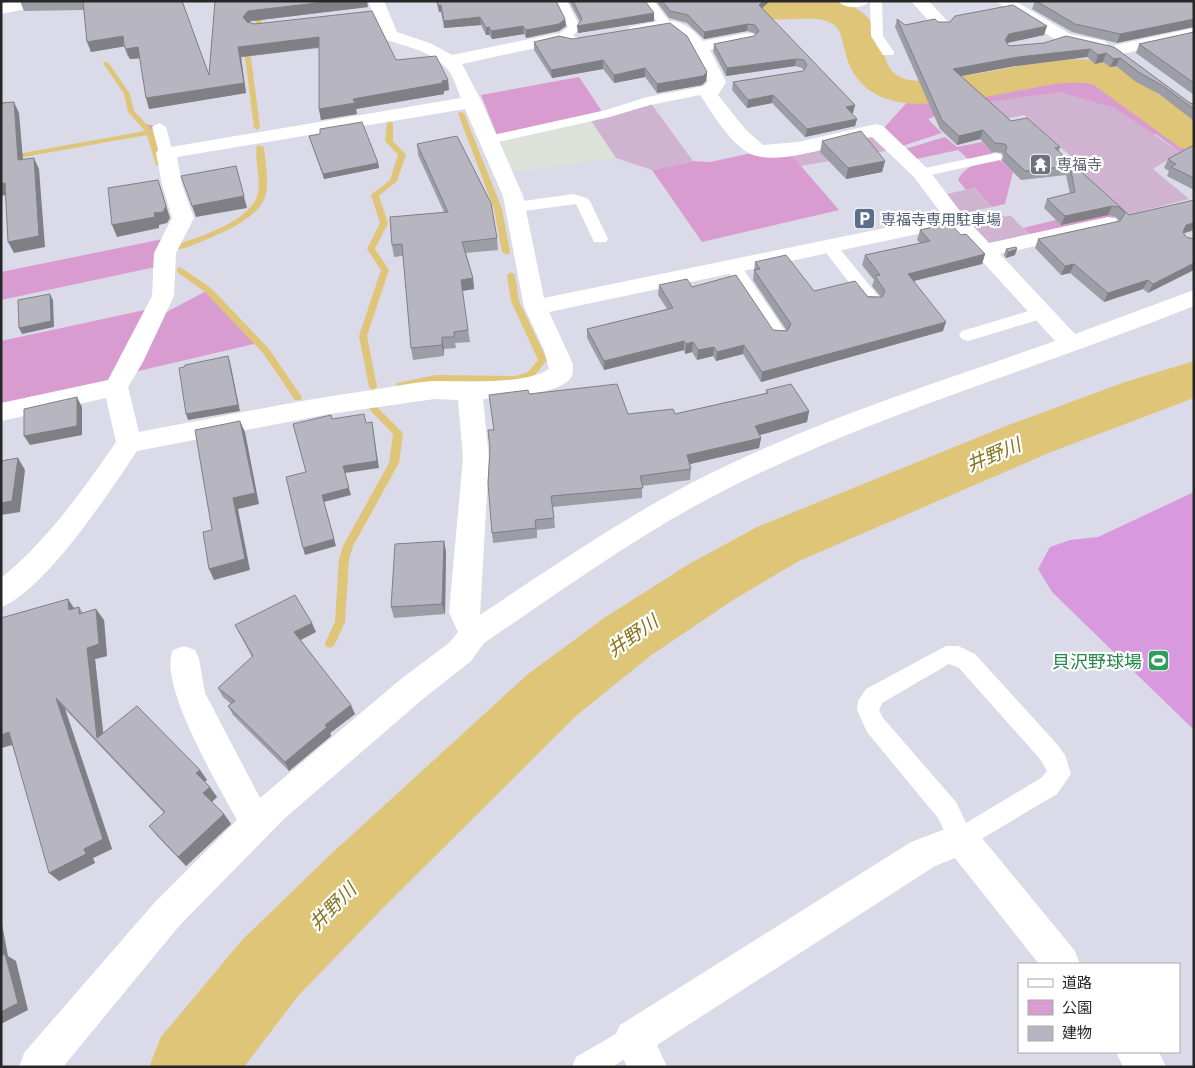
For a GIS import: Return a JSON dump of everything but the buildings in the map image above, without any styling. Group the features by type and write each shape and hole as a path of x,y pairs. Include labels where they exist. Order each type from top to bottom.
{"street":[{"path":"1,9 40,1"},
{"path":"846,1 862,1"},
{"path":"919,1 942,25"},
{"path":"1004,1 1063,37 1117,50 1133,62"},
{"path":"1,594 14,585 44,553 94,494 129,443 329,404 435,390 470,392 530,384 549,381 561,373 562,364 535,307 523,254 516,207 473,102 450,61 436,52 390,34 373,10"},
{"path":"619,34 667,26 681,28 698,47 715,72 708,95 740,134 758,150 787,149 876,130 921,173 956,220 1072,344"},
{"path":"1117,50 1194,33"},
{"path":"1041,45 1063,37"},
{"path":"450,61 559,38 572,41 590,38"},
{"path":"698,47 747,38"},
{"path":"712,86 734,83"},
{"path":"129,443 116,387 131,362 162,296 165,253 183,218 172,185 166,153 473,102"},
{"path":"535,307 956,220"},
{"path":"984,251 1108,223"},
{"path":"38,1067 167,914 273,807 412,689 460,652 474,634 663,511 720,481 824,434 1072,344 1194,297"},
{"path":"1,412 116,387"},
{"path":"470,392 476,458 464,612 474,634"},
{"path":"184,659 190,693 218,754 256,824"},
{"path":"640,1052 923,854 960,839 1061,963"},
{"path":"1136,1053 1147,1067"}],"lane":[{"path":"559,38 569,33 574,27 561,1"},
{"path":"647,1 667,26"},
{"path":"876,1 877,36 888,52"},
{"path":"489,140 610,113 647,101 712,86"},
{"path":"159,127 166,153"},
{"path":"921,173 995,157"},
{"path":"516,207 573,199 582,201 600,239"},
{"path":"829,246 873,301"},
{"path":"732,265 779,336"},
{"path":"968,335 1042,313"},
{"path":"946,655 958,655 966,661 1048,751 1057,763 1059,774 1049,786 960,839 947,810 875,724 868,710 869,701 874,696 946,655"},
{"path":"586,1067 640,1052"}],"shaded area":[{"path":"1060,92 1115,108 1180,152 1153,169 1189,199 1127,215 1068,162 1075,160 1024,115 1005,119 986,102"},
{"path":"650,102 693,161 652,170 616,158 590,119"},
{"path":"590,119 616,158 512,172 498,142"},
{"path":"870,134 891,150 801,166 788,151"},
{"path":"973,188 992,207 961,214 947,194"},
{"path":"1011,216 1030,235 990,245 969,223 991,217"},
{"name":"貝沢野球場","path":"1194,492 1194,730 1052,592 1038,569 1050,547 1070,540 1098,537"}],"green space":[{"path":"1073,76 1101,83 1191,145 1180,152 1157,135 986,102 963,104 928,119 942,133 902,146 883,129 911,98 932,97"},
{"path":"579,77 603,113 497,135 481,95"},
{"path":"146,124 154,126 180,217 160,266 1,300 1,272 163,239 174,220 164,192 157,147"},
{"path":"945,137 957,147 982,142 995,154 969,160 958,150 916,159 905,149"},
{"path":"788,151 839,210 702,242 652,170 693,161 710,162 756,152"},
{"path":"1000,160 1013,172 1005,204 992,207 974,188 966,190 958,180 961,174 970,167"},
{"path":"1117,205 1127,215 1030,235 1023,228"},
{"path":"208,290 258,343 130,373 159,316"},
{"path":"154,308 113,383 1,408 1,341"}],"waterway":[{"path":"257,128 247,49 257,30 260,13 276,1"},
{"path":"738,1 776,8 822,9 847,17 859,31 872,72 880,81 892,88 906,91 950,89 1065,71 1087,71 1108,77 1194,138"},
{"path":"106,63 127,94 131,112 149,132"},
{"path":"461,113 498,209 506,252"},
{"path":"373,387 363,336 385,270 371,249 384,223 375,195 393,181 402,155 389,141 390,123"},
{"path":"1,159 149,132"},
{"path":"149,132 156,148 160,165"},
{"path":"179,247 227,227 250,212 258,203 263,188 260,147"},
{"path":"180,270 204,288"},
{"path":"400,385 436,378 515,379 531,374 543,360 515,301 511,275"},
{"path":"208,290 266,351 298,398"},
{"name":"井野川","path":"191,1067 270,968 357,881 552,695 627,637 711,582 778,544 1031,438 1144,395 1194,379"},
{"path":"330,643 340,622 344,559 348,546 394,463 398,433 374,409"}],"place":[{"name":"専福寺","path":"1041,164"},
{"name":"専福寺専用駐車場","path":"865,219"},
{"name":"貝沢野球場","path":"1158,661"}]}
